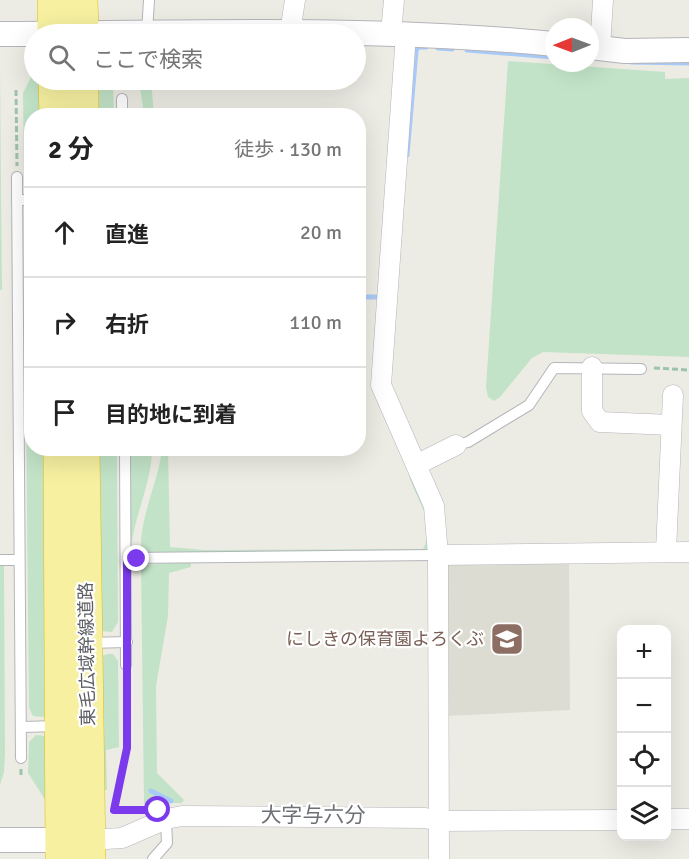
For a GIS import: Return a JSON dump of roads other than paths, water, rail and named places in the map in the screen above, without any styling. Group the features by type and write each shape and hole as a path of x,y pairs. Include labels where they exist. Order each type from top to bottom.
{"highway":[{"path":"54,0 54,24"},
{"path":"81,0 82,24"},
{"path":"55,90 56,108"},
{"path":"82,90 82,108"},
{"name":"東毛広域幹線道路","path":"60,456 62,726 75,850"},
{"name":"東毛広域幹線道路","path":"75,850 87,644 83,456"}],"street":[{"path":"291,24 295,0"},
{"path":"394,0 399,33 381,385 434,506 438,555 439,859"},
{"path":"599,24 603,0"},
{"path":"366,33 475,36 545,43"},
{"path":"0,34 24,34"},
{"path":"599,47 689,50"},
{"path":"592,367 592,411 600,422 677,419"},
{"path":"666,551 677,419 673,395"},
{"path":"416,465 456,445"},
{"path":"438,555 689,552"},
{"path":"0,840 75,850 122,838 166,819 182,816 425,818 439,821 617,820"},
{"path":"671,819 689,819"}],"lane":[{"path":"148,24 149,0"},
{"path":"122,99 122,108"},
{"path":"17,177 21,758"},
{"path":"16,200 24,200"},
{"path":"456,445 478,436 529,405 554,368 642,368"},
{"path":"125,456 126,665"},
{"path":"127,558 438,555"},
{"path":"0,560 20,560"},
{"path":"87,644 127,642"},
{"path":"22,727 62,726"},
{"path":"153,859 167,843 166,819"}],"waterway":[{"path":"407,155 416,51 418,47 426,47"},
{"path":"438,48 452,49"},
{"path":"467,50 545,56"},
{"path":"631,62 689,63"},
{"path":"366,297 378,297"},
{"path":"151,791 171,801"}],"place":[{"name":"にしきの保育園よろくぶ","path":"507,639"}],"district":[{"name":"大字与六分","path":"313,815"}]}
